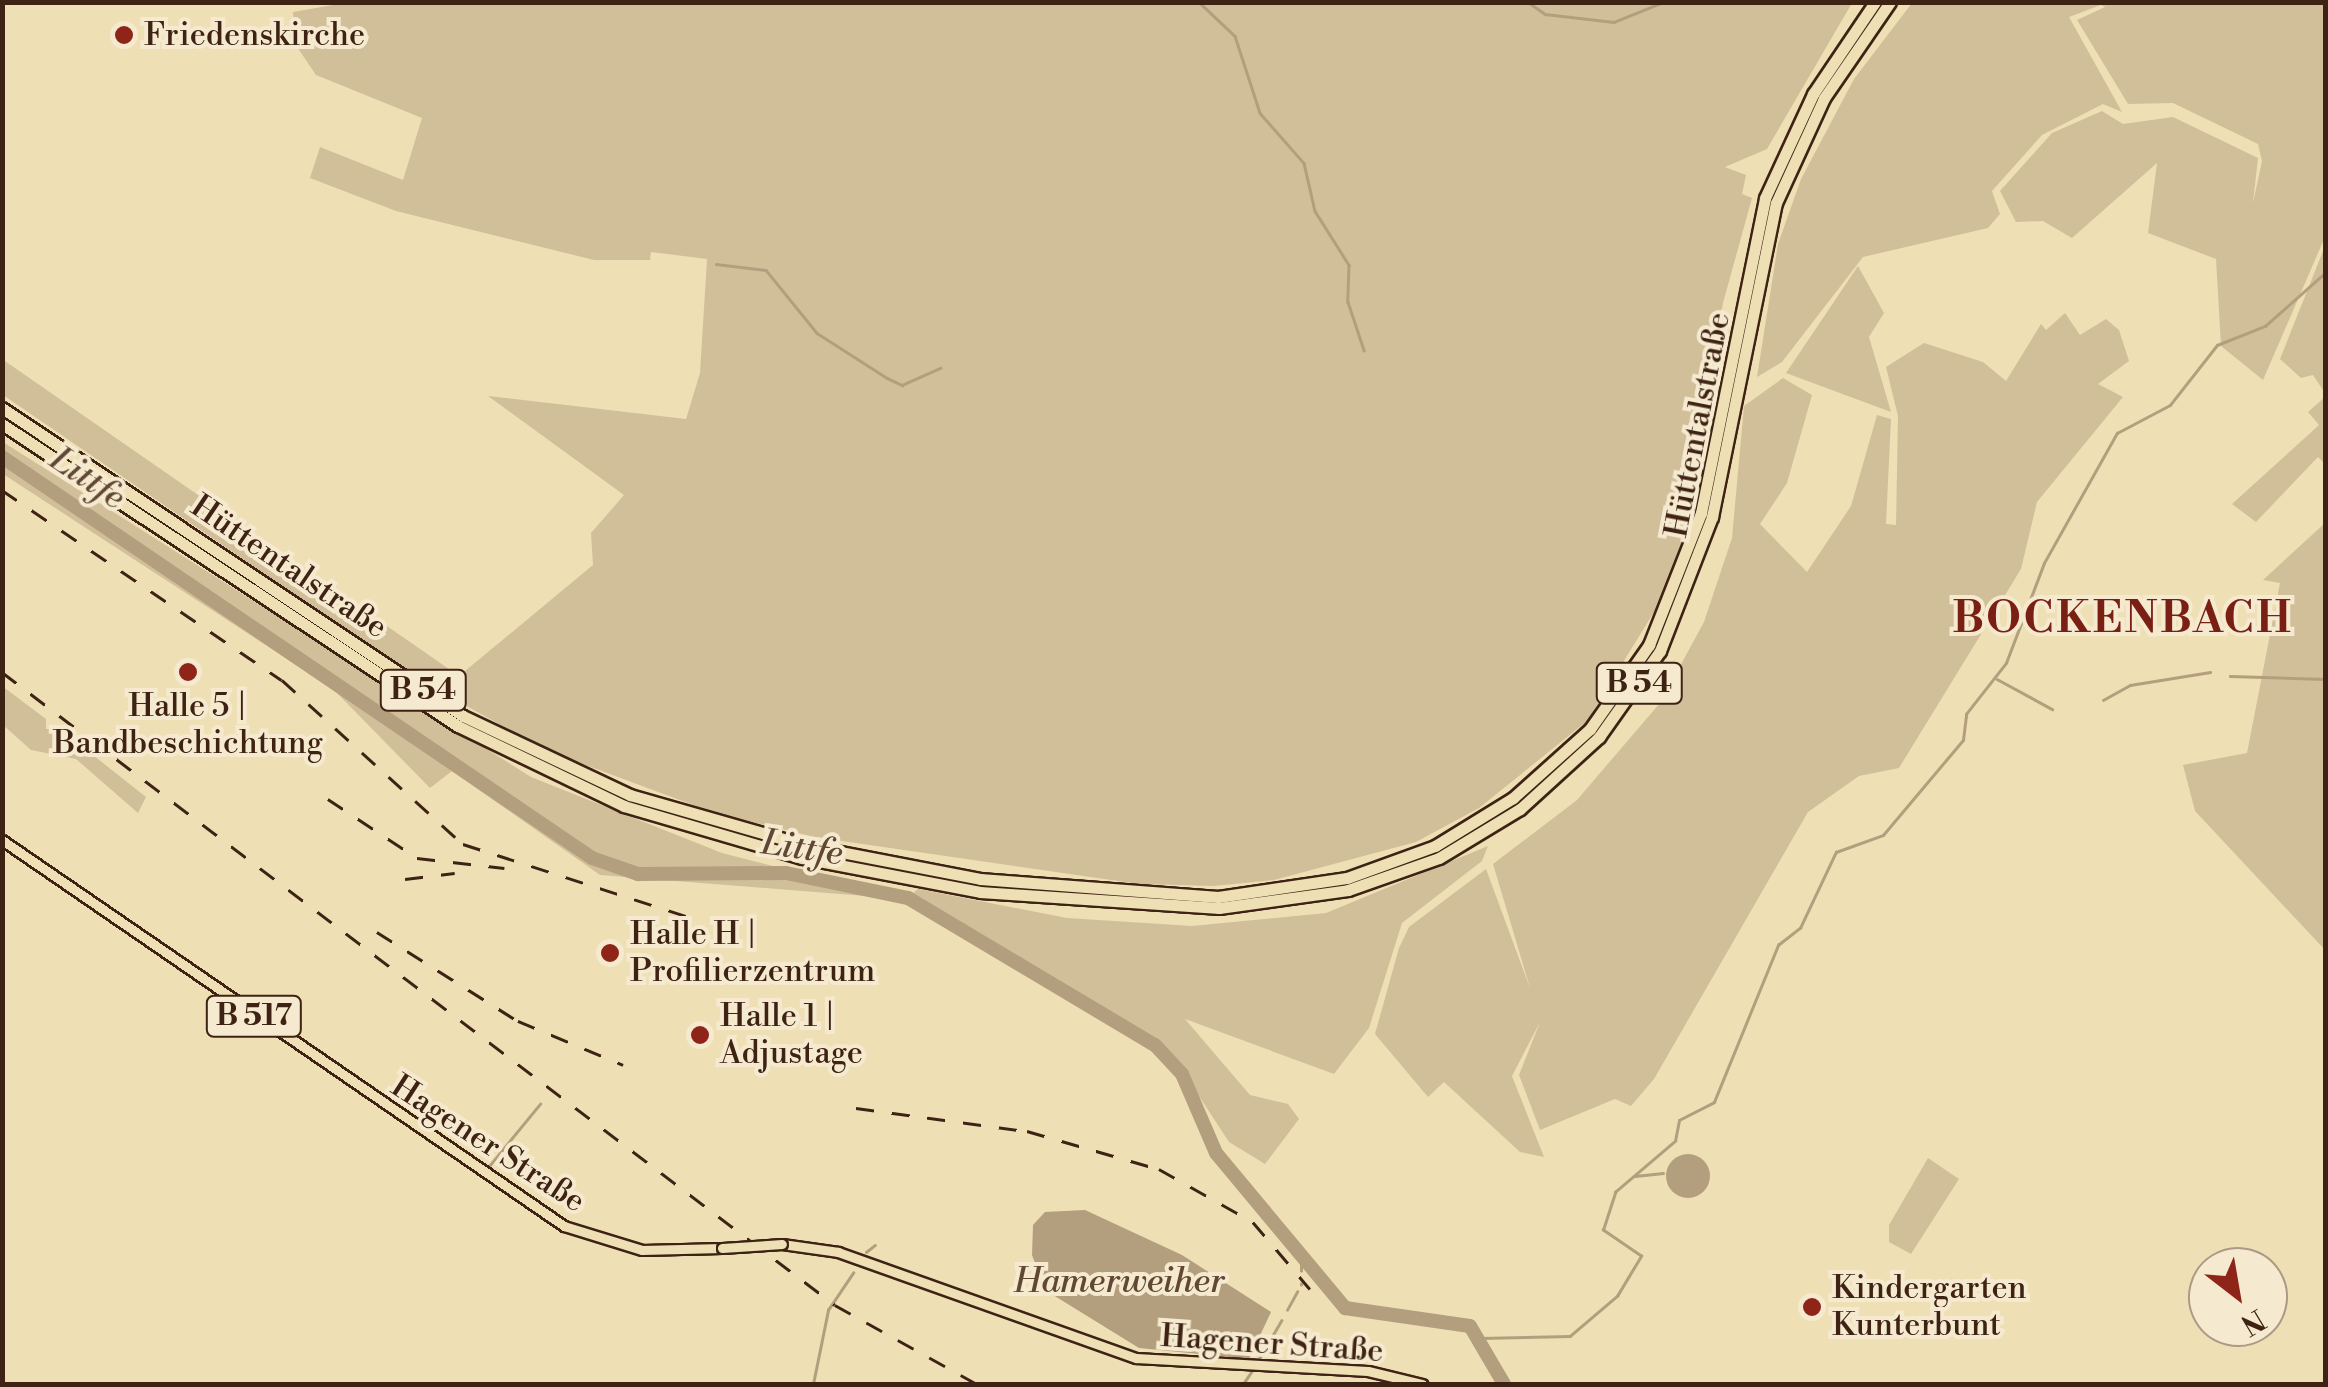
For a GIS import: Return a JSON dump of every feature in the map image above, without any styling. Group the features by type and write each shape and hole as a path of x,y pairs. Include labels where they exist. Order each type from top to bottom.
{"highway":[{"name":"Hüttentalstraße","path":"980,885 1218,896 1293,889 1434,846 1554,765 1622,688 1672,598 1701,512 1765,198 1813,94 1876,2"},
{"name":"Hüttentalstraße","path":"980,885 1219,908 1294,901 1439,858 1562,774 1632,694 1684,604 1712,517 1776,203 1824,98 1890,2"},
{"name":"Hüttentalstraße","path":"2,406 463,716 582,776 719,830"},
{"name":"Hüttentalstraße","path":"5,426 458,726 577,788 719,830"},
{"name":"B 54","path":"719,830 980,885"}],"main road":[{"name":"Hagener Straße","path":"2,840 564,1226 642,1250 782,1244 838,1252 1113,1353 1253,1370 1368,1371 1422,1384"}],"shaded area":[{"path":"350,2 1852,3 1767,149 1725,167 1746,175 1742,194 1752,198 1723,303 1686,530 1662,599 1587,721 1479,808 1416,842 1274,880 1214,886 1139,884 814,837 712,812 548,751 423,682 3,395 2,359 459,676 593,565 591,533 624,495 488,396 686,419 700,373 707,259 651,252 650,260 594,260 396,211 310,178 320,147 403,180 422,118 316,75 295,44 293,12"},
{"path":"1912,3 2325,3 2325,237 2263,380 2221,346 2216,259 2148,233 2157,163 2072,238 2043,221 2016,222 2000,191 2052,133 2102,111 2123,124 2173,117 2258,158 2253,203 2262,161 2258,144 2173,103 2128,104 2077,20 2105,7 2101,5 2069,17 2122,112 2103,104 2042,135 1992,191 2000,214 1988,228 1863,257 1782,362 1757,377 1778,244 1801,179 1854,79"},
{"path":"2325,246 2325,393 2313,375 2301,378 2280,359"},
{"path":"1858,266 1884,313 1869,337 1891,412 1786,373"},
{"path":"2065,313 2080,335 2106,319 2119,330 2129,361 2098,384 2123,397 2037,502 2021,569 1899,768 1859,776 1808,812 1654,1079 1631,1106 1615,1099 1540,1130 1519,1075 1540,1022 1512,1076 1544,1157 1520,1152 1444,1082 1428,1097 1375,1034 1399,948 1409,927 1486,869 1530,988 1493,864 1577,800 1660,703 1704,622 1732,538 1744,406 1783,378 1812,395 1787,483 1760,524 1807,572 1851,506 1877,415 1891,419 1886,524 1896,525 1898,416 1886,367 1924,343 1983,362 2006,381 2041,324 2046,330"},
{"path":"2325,397 2325,464 2318,457 2256,522 2232,504 2319,425 2308,412"},
{"path":"3,442 531,777 722,853 903,899 600,875 452,771 430,788 333,689 3,474"},
{"path":"2325,523 2325,950 2195,811 2183,765 2247,753 2280,583 2263,580"},
{"path":"2,686 46,719 46,729 60,729 146,797 138,813 76,759 31,750 3,725"},
{"path":"1488,846 1482,861 1402,923 1369,1028 1334,1074 1185,1019 1250,1095 1288,1104 1299,1119 1265,1164 1229,1142 1176,1061 904,901 918,889 1067,918 1192,926 1326,913"},
{"path":"1928,1158 1959,1179 1911,1254 1889,1242 1889,1225"}],"water":[{"path":"1688,1154 1704,1160 1710,1176 1704,1192 1688,1198 1672,1192 1666,1176 1672,1160"},
{"name":"Hamerweiher","path":"1085,1210 1182,1255 1271,1312 1249,1359 1139,1348 1045,1290 1032,1255 1033,1225 1045,1212"}],"waterway":[{"path":"1199,2 1235,36 1260,113 1304,163 1315,211 1349,265 1348,302 1364,350"},
{"path":"1528,2 1545,14 1614,22 1663,2"},
{"path":"716,264 766,270 817,333 902,385 940,368"},
{"name":"BOCKENBACH","path":"1481,1338 1570,1336 1617,1296 1641,1256 1603,1230 1615,1192 1675,1141 1679,1120 1714,1102 1778,945 1800,928 1836,852 1883,835 1963,740 1966,714 2006,663 2044,563 2117,433 2170,405 2217,345 2265,326 2326,272"},
{"name":"Littfe","path":"2,457 592,858 638,874 786,873 908,898 1155,1045 1182,1074 1216,1153 1345,1308 1470,1326 1504,1384"},
{"path":"2103,700 2130,685 2210,672"},
{"path":"2230,676 2326,679"},
{"path":"1997,679 2052,709"},
{"path":"490,1165 540,1104"},
{"path":"1635,1176 1663,1173"},
{"path":"866,1252 875,1245"},
{"path":"1301,1261 1301,1271"},
{"path":"813,1384 828,1310 853,1273"},
{"path":"1287,1310 1297,1292"},
{"path":"1257,1362 1281,1321"},
{"path":"1243,1384 1253,1369"}],"railway":[{"path":"2,490 282,680 463,844 702,921"},
{"path":"2,672 835,1305 977,1384"},
{"path":"328,799 417,858 504,868"},
{"path":"405,879 455,873"},
{"path":"377,932 518,1021 623,1065"},
{"path":"856,1108 1027,1131 1159,1169 1253,1222 1310,1289"}],"place":[{"name":"Friedenskirche","path":"124,35"},
{"name":"Halle 5 | Bandbeschichtung","path":"188,672"},
{"name":"Halle H | Profilierzentrum","path":"610,953"},
{"name":"Halle 1 | Adjustage","path":"700,1035"},
{"name":"Kindergarten Kunterbunt","path":"1812,1307"}],"district":[{"name":"BOCKENBACH","path":"2123,620"}]}
